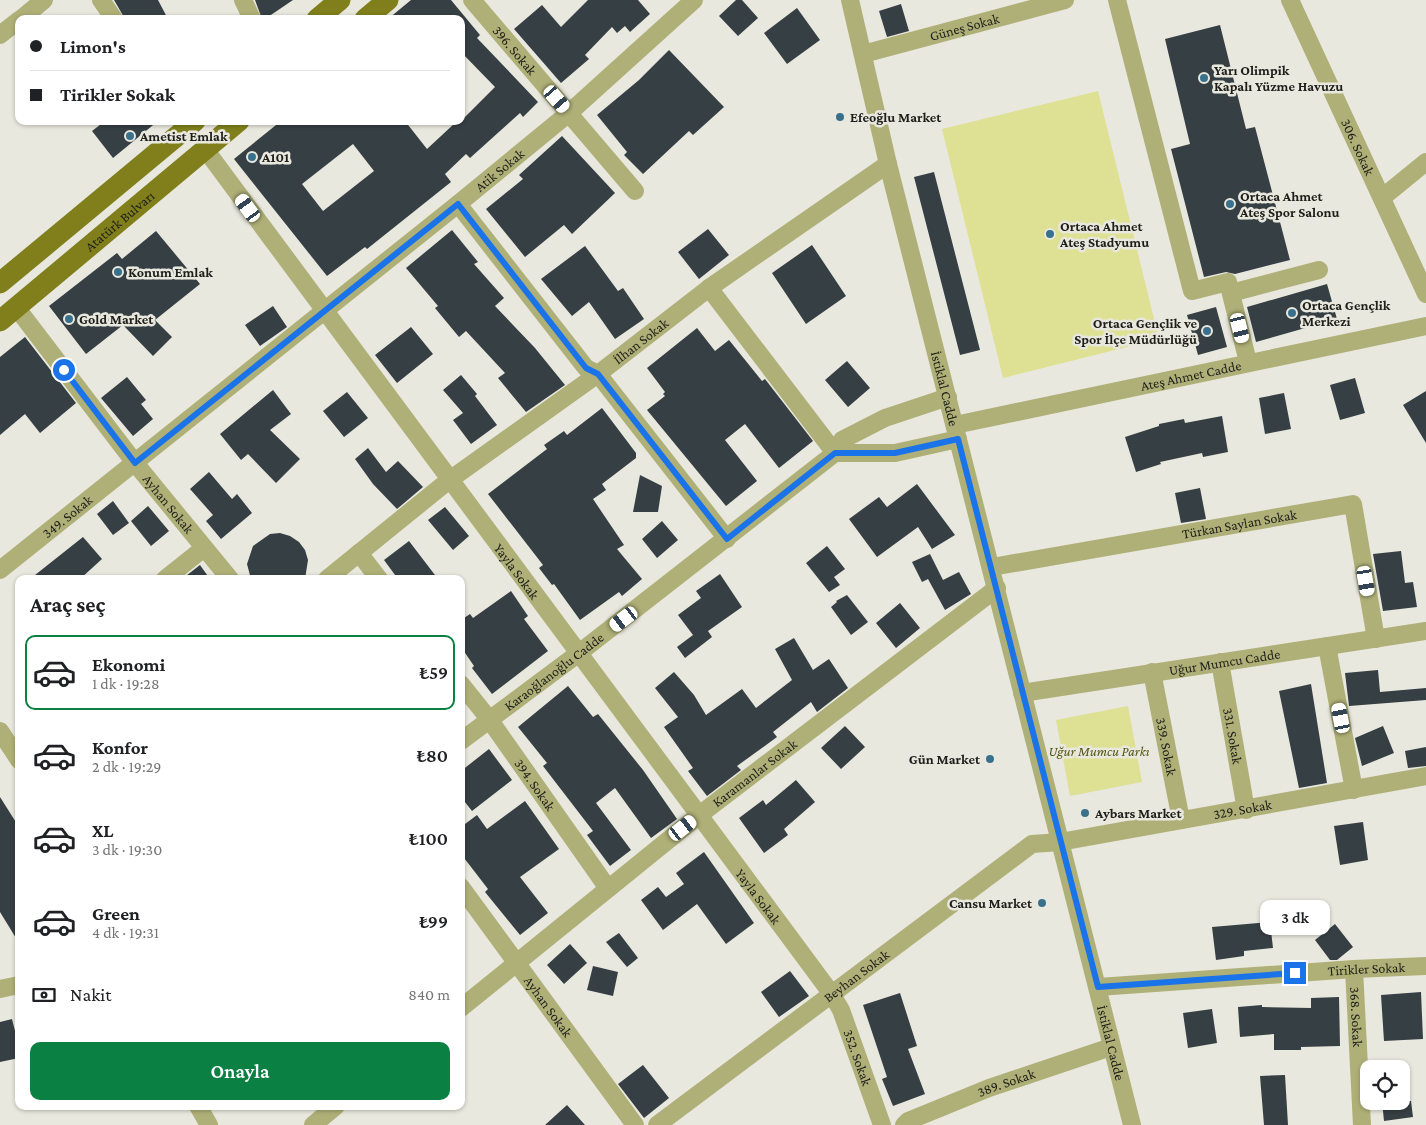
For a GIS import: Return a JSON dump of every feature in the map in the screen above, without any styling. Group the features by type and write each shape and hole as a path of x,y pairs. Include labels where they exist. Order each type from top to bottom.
{"main road":[{"path":"322,15 340,0"},
{"path":"370,15 388,0"},
{"name":"Atatürk Bulvarı","path":"0,282 188,125"},
{"name":"Atatürk Bulvarı","path":"0,321 234,125"}],"street":[{"path":"26,15 44,0"},
{"path":"100,0 111,15"},
{"path":"243,0 250,15"},
{"name":"396. Sokak","path":"472,0 635,191"},
{"name":"Atik Sokak","path":"135,463 569,113 694,0"},
{"name":"İstiklal Cadde","path":"850,0 888,164 992,567 1022,693 1132,1125"},
{"name":"Güneş Sokak","path":"863,54 1066,0"},
{"path":"1117,0 1192,292 1228,282 1248,362"},
{"name":"306. Sokak","path":"1290,0 1383,197 1426,294"},
{"path":"0,35 15,24"},
{"name":"Yayla Sokak","path":"205,149 448,481 579,653 831,993"},
{"path":"1383,197 1426,162"},
{"name":"İlhan Sokak","path":"332,575 448,481 598,374 709,288 888,164"},
{"path":"458,204 586,368 598,374 727,539"},
{"path":"1231,294 1319,270"},
{"path":"709,288 835,453 895,453 957,432"},
{"name":"Ayhan Sokak","path":"16,308 135,463 227,575"},
{"name":"Ateş Ahmet Cadde","path":"957,432 1248,362 1426,326"},
{"name":"Karaoğlanoğlu Cadde","path":"465,738 727,539 835,453 842,440 885,418 948,397"},
{"name":"349. Sokak","path":"0,570 135,463"},
{"name":"Türkan Saylan Sokak","path":"992,567 1353,504 1376,639"},
{"path":"170,575 204,548"},
{"path":"359,553 376,575"},
{"name":"Karamanlar Sokak","path":"465,1005 608,887 698,816 997,588"},
{"name":"Uğur Mumcu Cadde","path":"1022,693 1426,632"},
{"path":"1327,646 1354,790"},
{"name":"331. Sokak","path":"1220,662 1246,810"},
{"name":"339. Sokak","path":"1152,672 1181,820"},
{"name":"394. Sokak","path":"465,689 608,887"},
{"path":"0,731 15,754"},
{"name":"329. Sokak","path":"1060,842 1246,810 1426,776"},
{"name":"Beyhan Sokak","path":"657,1125 1032,844 1060,842"},
{"name":"Ayhan Sokak","path":"465,892 635,1125"},
{"name":"Tirikler Sokak","path":"1098,987 1354,969 1426,966"},
{"name":"368. Sokak","path":"1354,969 1362,1125"},
{"path":"0,989 15,986"},
{"name":"352. Sokak","path":"831,993 841,1010 882,1125"},
{"name":"389. Sokak","path":"904,1125 908,1121 989,1088 1111,1047"},
{"path":"200,1110 209,1125"},
{"path":"313,1125 331,1110"}],"green space":[{"name":"Ortaca Ahmet Ateş Stadyumu","path":"1098,91 1159,339 1003,378 942,129"},
{"name":"Uğur Mumcu Parkı","path":"1128,706 1142,782 1070,796 1056,720"}],"building":[{"path":"114,0 158,0 166,15 123,15"},
{"path":"255,0 293,0 271,15 261,15"},
{"path":"411,0 451,0 463,15 393,15"},
{"path":"588,0 638,0 650,14 630,32 625,26 617,33 612,27 585,55 589,59 561,83 514,29 542,5 561,27"},
{"path":"736,0 742,0 758,18 738,36 719,16"},
{"path":"901,4 909,31 887,37 879,11"},
{"path":"797,8 820,40 787,64 764,33"},
{"path":"465,17 480,35 477,38 538,102 523,117 520,113 470,158 466,154 445,174 451,182 367,249 365,247 327,276 234,159 276,125 408,125 427,149 453,125 465,125 465,117 495,87 465,56","holes":["353,144 374,171 323,211 302,184"]},
{"name":"Ortaca Ahmet Ateş Spor Salonu","path":"1220,25 1246,129 1255,127 1290,260 1235,274 1226,272 1204,277 1171,149 1190,144 1165,39"},
{"path":"669,50 724,107 693,135 689,131 643,174 624,155 627,152 597,115 639,80"},
{"path":"100,125 153,125 113,158 92,131"},
{"path":"562,136 615,193 572,234 564,225 525,257 486,209 523,179 519,175"},
{"path":"934,172 980,350 960,355 914,177"},
{"path":"708,229 729,255 699,279 678,252"},
{"path":"452,230 478,262 474,264 504,298 495,306 535,348 565,385 526,412 498,378 505,373 466,331 459,337 435,308 438,306 406,268"},
{"path":"156,231 200,284 155,320 172,337 153,356 123,325 86,354 49,306 117,253 122,259"},
{"path":"812,245 846,296 806,324 772,273"},
{"path":"585,246 618,291 623,288 644,319 615,339 589,302 572,316 541,279"},
{"name":"Ortaca Gençlik Merkezi","path":"1327,284 1337,319 1256,342 1247,307"},
{"path":"273,306 287,327 260,346 245,325"},
{"name":"Ortaca Gençlik ve Spor İlçe Müdürlüğü","path":"1216,307 1227,347 1198,355 1187,315"},
{"path":"411,327 433,354 397,383 375,355"},
{"path":"697,328 715,351 729,340 762,381 765,379 813,441 779,468 745,424 725,440 757,481 726,506 647,410 665,396 663,394 665,392 647,368"},
{"path":"25,337 76,403 40,433 25,414 0,435 0,357"},
{"path":"847,361 870,388 848,407 825,380"},
{"path":"461,375 477,394 475,396 497,425 471,444 453,420 463,413 443,390"},
{"path":"127,377 146,400 141,404 153,419 133,436 101,398"},
{"path":"1355,378 1365,413 1340,420 1330,385"},
{"path":"273,390 291,414 270,430 300,459 276,483 248,454 241,460 220,434"},
{"path":"1426,391 1426,443 1403,405"},
{"path":"347,392 368,418 344,437 323,411"},
{"path":"1284,393 1291,429 1265,434 1259,398"},
{"path":"602,408 636,453 636,458 602,484 606,490 593,499 624,545 617,549 642,579 622,596 619,592 580,620 554,584 552,585 539,568 543,565 488,494 547,449 544,445 564,431 567,435"},
{"path":"1222,416 1228,452 1203,457 1202,453 1160,462 1161,464 1136,472 1125,437 1159,426 1159,424 1184,419 1185,423"},
{"path":"368,448 386,472 398,461 423,487 397,509 373,484 355,459"},
{"path":"209,472 232,499 237,494 252,513 221,539 206,521 213,515 190,489"},
{"path":"640,475 662,486 658,512 633,512"},
{"path":"917,484 955,535 932,549 918,527 877,557 849,519 879,497 887,507"},
{"path":"1200,488 1206,519 1181,523 1175,493"},
{"path":"113,501 129,523 113,535 97,514"},
{"path":"148,506 169,531 151,546 131,521"},
{"path":"445,507 469,536 453,550 428,520"},
{"path":"662,521 678,540 657,558 642,539"},
{"path":"280,533 290,536 299,542 305,550 308,560 306,575 250,575 247,564 253,546 270,534"},
{"path":"83,537 102,559 84,575 35,575"},
{"path":"409,541 435,575 395,575 384,560"},
{"path":"827,546 845,569 834,577 840,585 829,592 806,563"},
{"path":"1401,551 1405,583 1413,582 1417,607 1383,611 1373,554"},
{"path":"930,554 943,580 959,572 971,594 945,610 928,579 922,582 912,562"},
{"path":"200,565 207,575 187,575"},
{"path":"720,574 742,607 708,631 712,637 685,658 677,647 693,635 678,615 701,598 696,591"},
{"path":"511,591 528,616 524,619 548,651 492,694 472,668 474,666 465,653 465,617 470,614 473,618"},
{"path":"847,595 868,622 851,635 831,607 836,601"},
{"path":"900,603 920,628 896,648 876,623"},
{"path":"794,638 813,670 829,659 848,688 817,712 811,702 773,732 777,737 737,766 741,770 707,796 688,771 693,768 664,727 678,717 655,688 674,672 694,695 706,715 742,689 756,708 792,680 775,649"},
{"path":"1378,670 1380,692 1426,688 1426,700 1349,706 1345,673"},
{"path":"1311,684 1327,783 1299,788 1279,691"},
{"path":"568,686 593,717 598,714 643,770 677,819 651,838 615,788 596,803 631,850 610,866 587,835 593,831 543,766 547,763 518,727"},
{"path":"845,726 865,747 841,769 821,748"},
{"path":"1383,726 1394,753 1362,766 1355,738"},
{"path":"1426,747 1426,766 1408,768 1405,751"},
{"path":"489,749 512,780 472,811 465,802 465,768"},
{"path":"796,780 815,802 784,829 788,835 764,853 739,818 763,800 766,805"},
{"path":"0,797 15,821 15,936 0,912"},
{"path":"525,801 559,849 520,877 548,913 520,935 485,892 488,889 465,859 465,824 477,815 487,829"},
{"path":"1363,822 1368,860 1340,865 1334,826"},
{"path":"704,852 754,923 726,944 697,904 663,930 641,900 658,887 666,897 684,884 676,873"},
{"path":"1270,922 1273,948 1244,951 1244,956 1216,960 1212,927"},
{"path":"1335,924 1353,947 1337,960 1330,960 1315,940"},
{"path":"619,933 638,958 627,967 606,942"},
{"path":"570,944 587,963 564,984 547,965"},
{"path":"593,966 618,972 613,996 587,990"},
{"path":"790,971 809,996 779,1017 761,992"},
{"path":"1421,992 1423,1039 1384,1041 1381,995"},
{"path":"900,993 917,1046 908,1049 925,1094 893,1106 882,1079 887,1077 863,1005"},
{"path":"1339,997 1340,1046 1301,1047 1301,1050 1274,1050 1274,1034 1240,1037 1238,1007 1262,1005 1262,1007 1311,1008 1311,998"},
{"path":"1212,1009 1217,1043 1188,1048 1183,1013"},
{"path":"12,1019 15,1031 15,1059 0,1062 0,1022"},
{"path":"643,1065 669,1098 644,1118 618,1084"},
{"path":"1285,1075 1288,1125 1264,1125 1260,1076"},
{"path":"1411,1101 1413,1117 1384,1121 1383,1110 1410,1110"},
{"path":"567,1105 585,1125 545,1125"}],"place":[{"name":"Yarı Olimpik Kapalı Yüzme Havuzu","path":"1204,78"},
{"name":"Efeoğlu Market","path":"840,117"},
{"name":"Ametist Emlak","path":"130,136"},
{"name":"A101","path":"252,157"},
{"name":"Ortaca Ahmet Ateş Spor Salonu","path":"1230,204"},
{"name":"Ortaca Ahmet Ateş Stadyumu","path":"1050,234"},
{"name":"Konum Emlak","path":"118,272"},
{"name":"Ortaca Gençlik Merkezi","path":"1292,313"},
{"name":"Gold Market","path":"69,319"},
{"name":"Ortaca Gençlik ve Spor İlçe Müdürlüğü","path":"1207,331"},
{"name":"Gün Market","path":"990,759"},
{"name":"Aybars Market","path":"1085,813"},
{"name":"Cansu Market","path":"1042,903"}],"route":[{"path":"64,370 135,463 458,204 586,368 598,374 727,539 835,453 895,453 958,439 1098,987 1295,973"}]}
